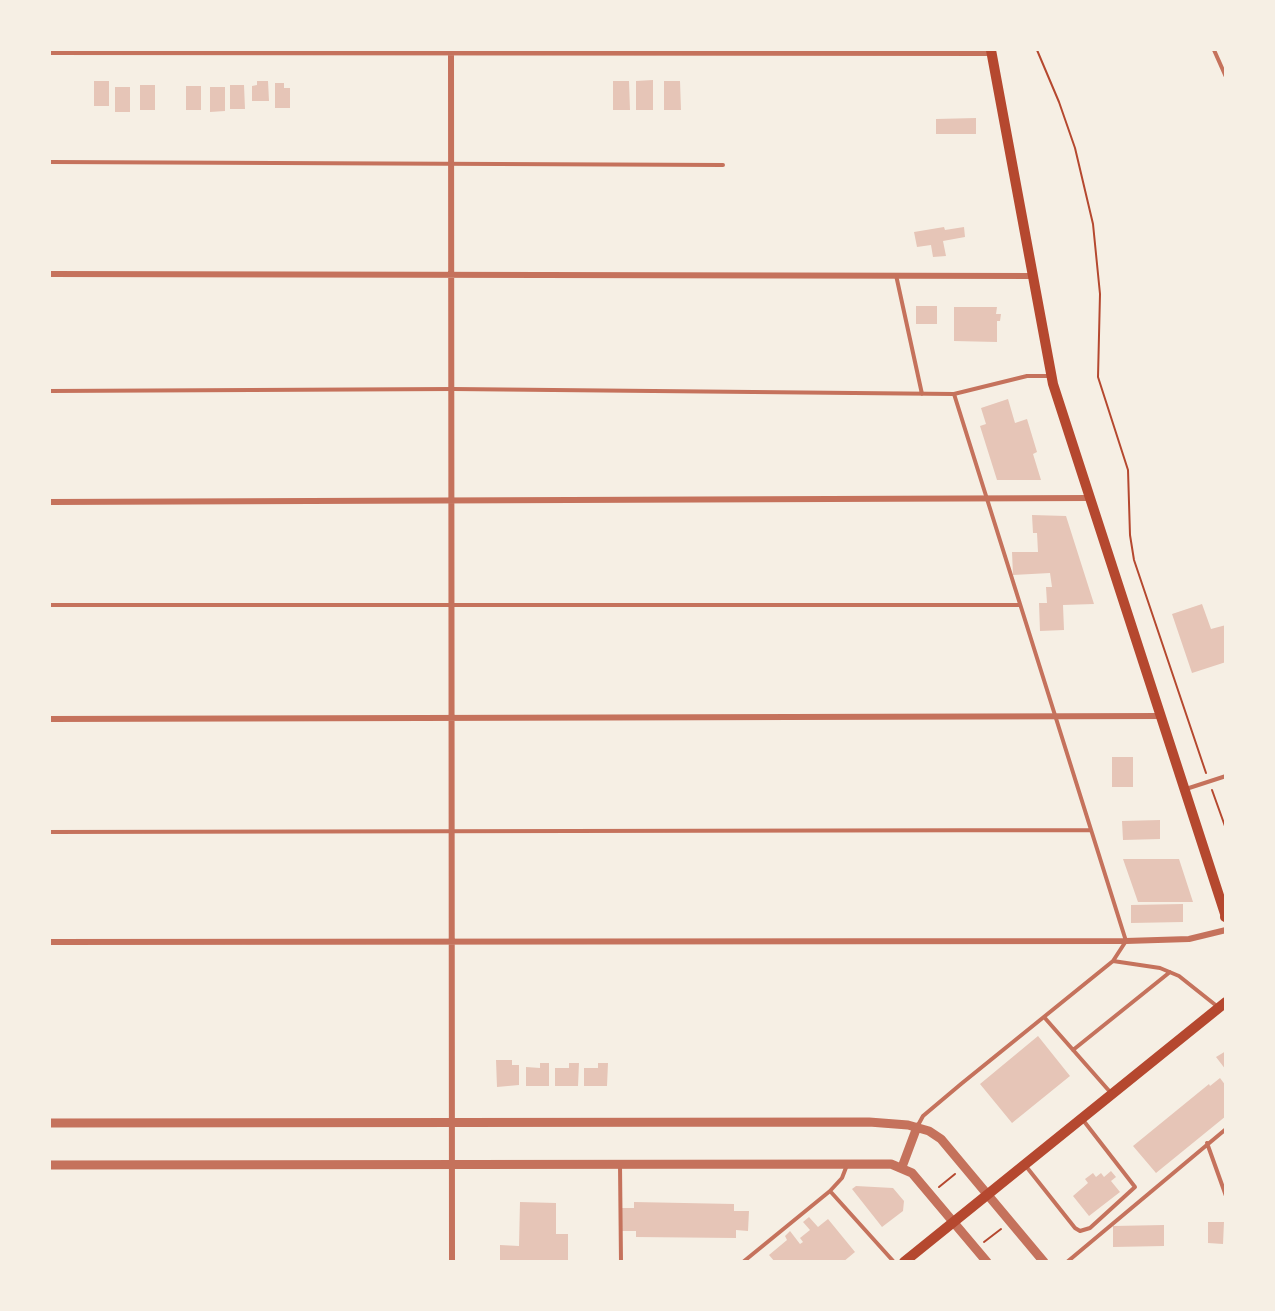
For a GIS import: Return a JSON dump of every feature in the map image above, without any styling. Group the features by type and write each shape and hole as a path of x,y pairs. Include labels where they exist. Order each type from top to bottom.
{"main road":[{"path":"992,51 1052,376 1225,917"},
{"path":"904,1262 1222,1005"}],"street":[{"path":"451,50 452,1262"},
{"path":"50,52 992,51"},
{"path":"50,274 1033,276"},
{"path":"50,502 1090,498"},
{"path":"50,719 1161,716"},
{"path":"50,942 1126,941 1189,939 1226,930"},
{"path":"50,1123 869,1122 917,1127 941,1138 1044,1262"},
{"path":"902,1167 917,1127"},
{"path":"50,1166 452,1163 891,1164 912,1173 931,1191 987,1262"}],"lane":[{"path":"1214,50 1226,77"},
{"path":"50,162 723,165"},
{"path":"896,275 922,394"},
{"path":"50,391 453,389 954,394 1027,376 1052,376"},
{"path":"917,1127 923,1116 1113,961 1126,941 954,394"},
{"path":"50,605 1020,605"},
{"path":"1185,790 1226,776"},
{"path":"50,832 1091,830"},
{"path":"1113,961 1160,968 1170,972 1222,1005"},
{"path":"1073,1050 1170,972"},
{"path":"1044,1017 1112,1094"},
{"path":"1024,1164 1075,1228 1080,1231 1090,1228 1135,1187 1081,1118"},
{"path":"1067,1262 1226,1129"},
{"path":"1208,1143 1226,1196"},
{"path":"620,1164 621,1262"},
{"path":"743,1262 830,1191 842,1179 848,1164"},
{"path":"830,1191 894,1262"}],"path":[{"path":"1037,50 1075,148 1094,224 1100,294 1098,377 1128,470 1130,535 1134,560 1226,830"},
{"path":"939,1187 956,1174"},
{"path":"984,1242 1001,1228"}],"building":[{"path":"653,80 653,110 636,110 636,81"},
{"path":"94,81 109,81 109,106 94,106"},
{"path":"257,81 268,81 269,101 252,101 252,86 257,85"},
{"path":"613,81 629,81 630,110 613,110"},
{"path":"664,81 680,81 681,110 664,110"},
{"path":"275,83 284,83 284,88 290,88 290,108 275,108"},
{"path":"140,85 155,85 155,110 140,110"},
{"path":"230,85 244,85 245,109 230,109"},
{"path":"186,86 201,86 201,110 186,110"},
{"path":"115,87 130,87 130,112 115,112"},
{"path":"210,87 225,87 225,111 210,112"},
{"path":"976,118 976,134 936,134 936,119"},
{"path":"944,227 945,230 964,227 965,237 943,241 946,256 933,257 931,245 917,247 914,232"},
{"path":"916,306 937,306 937,324 916,324"},
{"path":"954,307 997,307 996,314 1001,314 1000,321 997,321 997,342 954,341"},
{"path":"1008,399 1015,423 1027,419 1037,452 1033,454 1041,480 997,480 980,426 986,424 981,408"},
{"path":"1032,515 1066,516 1094,604 1063,605 1064,630 1040,631 1039,603 1047,603 1046,587 1052,587 1050,573 1013,575 1012,552 1038,552 1037,533 1033,533"},
{"path":"1202,604 1211,629 1226,625 1226,662 1192,673 1172,614"},
{"path":"1112,757 1133,757 1133,787 1112,787"},
{"path":"1160,820 1160,839 1123,840 1122,821"},
{"path":"1123,859 1179,859 1193,902 1138,902"},
{"path":"1183,904 1183,922 1131,923 1131,905"},
{"path":"1038,1036 1070,1076 1012,1123 980,1084"},
{"path":"1226,1051 1226,1070 1216,1057"},
{"path":"496,1060 512,1060 512,1065 519,1065 519,1085 497,1087"},
{"path":"540,1063 549,1063 549,1086 526,1086 526,1067 540,1068"},
{"path":"569,1063 579,1063 578,1086 555,1086 555,1068 569,1068"},
{"path":"598,1063 608,1063 607,1086 584,1086 584,1068 598,1068"},
{"path":"1220,1078 1226,1086 1226,1116 1156,1173 1133,1146 1209,1084 1210,1086"},
{"path":"1111,1171 1116,1177 1111,1181 1120,1192 1089,1216 1073,1196 1088,1183 1085,1179 1093,1173 1096,1177 1101,1173 1104,1177"},
{"path":"856,1186 893,1188 904,1201 903,1211 882,1227 852,1189"},
{"path":"520,1202 556,1203 556,1234 568,1234 568,1262 500,1262 500,1245 519,1246"},
{"path":"634,1202 734,1204 734,1211 749,1211 748,1231 736,1230 736,1238 636,1237 636,1231 622,1231 622,1208 634,1208"},
{"path":"809,1217 818,1227 828,1219 855,1252 843,1262 775,1262 769,1255 787,1240 785,1236 790,1231 800,1244 803,1242 800,1238 810,1230 803,1222"},
{"path":"1208,1222 1224,1222 1223,1244 1208,1243"},
{"path":"1164,1225 1164,1246 1113,1247 1113,1226"}]}
